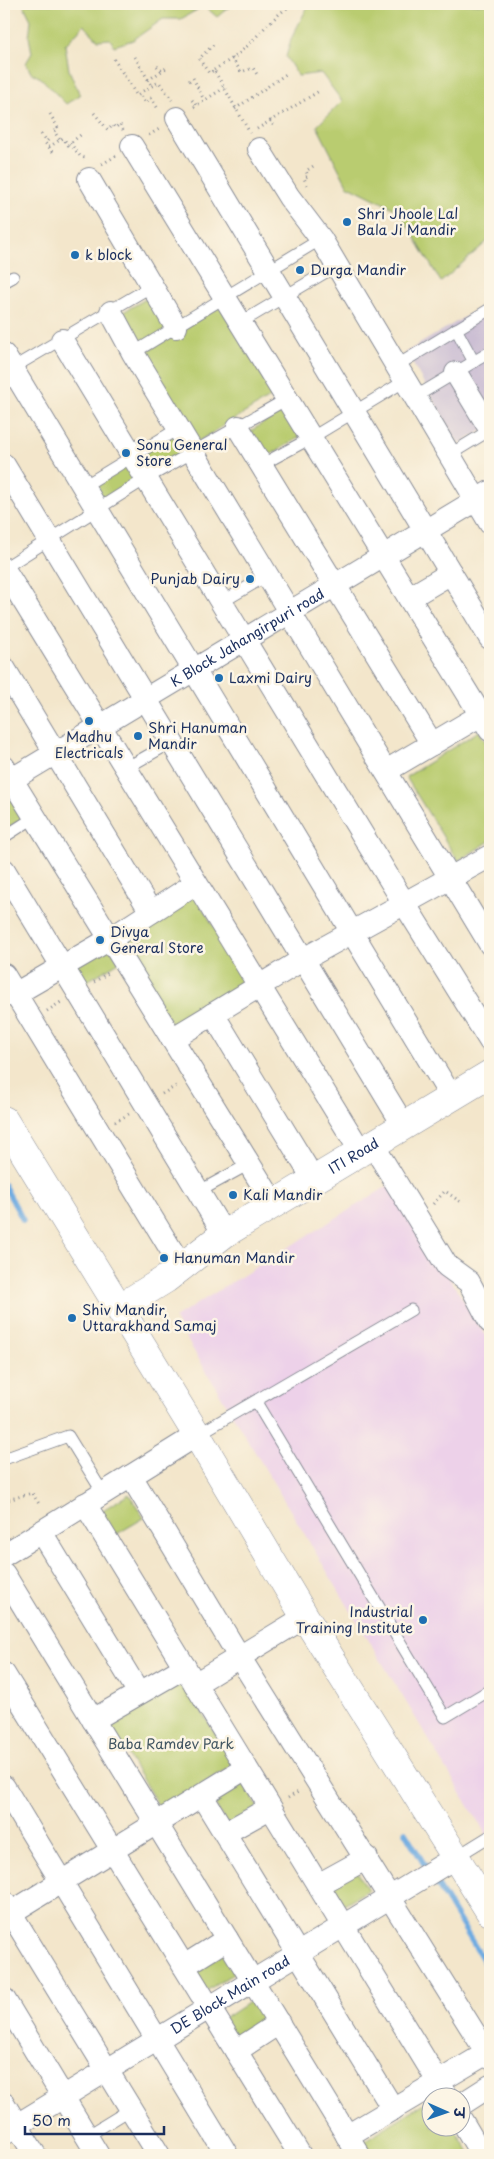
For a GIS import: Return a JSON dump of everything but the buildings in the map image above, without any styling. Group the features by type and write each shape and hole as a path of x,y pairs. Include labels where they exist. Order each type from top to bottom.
{"street":[{"path":"176,118 490,638"},
{"path":"255,141 289,198 321,239 449,455 483,496 490,523"},
{"path":"132,146 486,723 432,744 386,771"},
{"path":"92,174 176,328"},
{"path":"111,312 133,353 490,944"},
{"path":"62,340 490,1042"},
{"path":"6,366 84,486 354,932 452,1098"},
{"path":"465,368 490,430"},
{"path":"238,427 432,744"},
{"path":"4,465 404,1126"},
{"name":"K Block Jahangirpuri road","path":"6,777 55,753 483,496"},
{"path":"4,568 260,986 367,1148 416,1215 447,1266 469,1282 490,1322"},
{"path":"409,598 451,573"},
{"path":"4,668 151,912"},
{"path":"6,777 35,817 274,1204"},
{"path":"172,1039 302,960 490,856"},
{"path":"4,870 224,1234"},
{"path":"10,995 110,939 196,883"},
{"path":"4,975 10,995 99,1132 181,1266"},
{"path":"213,1014 314,1180"},
{"name":"ITI Road","path":"119,1308 166,1279 224,1234 490,1074"},
{"path":"4,1120 197,1435 305,1617 456,1857 487,1899"},
{"path":"4,1555 197,1435"},
{"path":"131,1476 240,1658 489,2055 446,2086"},
{"path":"94,1499 190,1676 440,2086"},
{"path":"41,1532 139,1694"},
{"path":"4,1574 359,2155"},
{"path":"93,1720 139,1694 240,1658 305,1617"},
{"path":"4,1674 300,2155"},
{"path":"159,2155 6,1911 61,1882 246,1768"},
{"path":"4,1787 227,2155"},
{"path":"202,1796 393,2109"},
{"path":"225,1833 270,1808"},
{"name":"DE Block Main road","path":"10,2129 456,1857"},
{"path":"318,1885 367,1858"},
{"path":"184,1966 227,1939"},
{"path":"4,1999 93,2146"},
{"path":"236,2051 279,2024"},
{"path":"472,2098 490,2086"},
{"path":"348,2136 393,2109 422,2097"},
{"path":"4,2104 10,2129 35,2155"},
{"path":"471,2136 482,2155"}],"lane":[{"path":"133,353 270,272 321,239"},
{"path":"240,323 336,266"},
{"path":"6,366 62,340 152,286"},
{"path":"261,465 311,438 405,382 456,329 490,308"},
{"path":"456,329 465,368"},
{"path":"405,382 465,368 490,352"},
{"path":"4,568 147,478 287,399"},
{"path":"84,486 179,428"},
{"path":"449,455 490,430"},
{"path":"222,602 268,575"},
{"path":"126,768 172,742"},
{"path":"4,837 35,817"},
{"path":"198,1192 249,1164"},
{"path":"197,1435 411,1310"},
{"path":"256,1402 444,1716 490,1690"},
{"path":"4,1459 68,1436 94,1499"},
{"path":"456,1857 490,1836"},
{"path":"93,2146 130,2109"}],"path":[{"path":"213,46 199,59 209,73 232,58 259,34 266,24 287,8"},
{"path":"135,57 152,86"},
{"path":"232,58 241,72 253,68 258,76"},
{"path":"114,59 137,96 140,94 146,102 152,98 176,118"},
{"path":"158,66 162,71"},
{"path":"148,80 168,67"},
{"path":"214,70 255,141 270,120 322,90"},
{"path":"235,109 286,74"},
{"path":"156,75 159,79"},
{"path":"189,80 193,78 204,100"},
{"path":"143,91 159,82 176,118"},
{"path":"49,148 63,138 68,145 70,143 92,174 132,146 224,88"},
{"path":"192,100 196,106"},
{"path":"94,113 108,130 113,125 115,128 120,124 132,146"},
{"path":"50,114 58,128 54,131 60,140"},
{"path":"270,120 275,128"},
{"path":"70,143 83,133"},
{"path":"42,134 48,140 45,143 54,154"},
{"path":"99,1132 194,1075"},
{"path":"416,1215 435,1202 445,1190 462,1203"},
{"path":"4,1501 32,1493 39,1504"},
{"path":"270,1808 318,1781"}],"shaded area":[{"path":"490,302 490,426 459,444 406,352"},
{"name":"Industrial Training Institute","path":"391,1184 490,1343 490,1841 174,1318"}],"green space":[{"path":"23,4 233,4 217,17 204,6 181,19 163,19 133,40 114,46 110,39 98,40 84,25 65,45 69,70 80,95 66,104 41,78 31,73 26,63 32,53 29,37 31,20"},
{"path":"309,4 490,4 490,239 441,282 399,211 347,185 317,126 342,101 321,73 298,76 286,57 291,39"},
{"path":"151,296 171,330 138,349 118,315"},
{"path":"220,306 274,395 197,442 143,354"},
{"path":"284,410 300,437 265,458 249,432"},
{"path":"178,433 189,451 152,474 141,456"},
{"path":"128,462 140,480 100,505 89,487"},
{"path":"479,731 490,749 490,841 458,861 406,777"},
{"path":"9,794 23,818 4,830 4,797"},
{"path":"194,894 249,984 176,1030 120,939"},
{"path":"107,943 119,962 79,986 68,967"},
{"path":"129,1494 144,1518 110,1538 96,1514"},
{"name":"Baba Ramdev Park","path":"182,1680 234,1764 161,1810 109,1725"},
{"path":"243,1782 258,1807 227,1825 212,1800"},
{"path":"357,1871 368,1890 339,1907 328,1887"},
{"path":"222,1946 237,1971 206,1991 190,1966"},
{"path":"255,1998 271,2023 239,2043 223,2019"},
{"path":"422,2105 422,2136 459,2136 471,2155 370,2155 362,2142"}],"waterway":[{"path":"4,1185 23,1220"},
{"path":"405,1832 427,1869"},
{"path":"432,1876 490,1971"}],"place":[{"name":"Shri Jhoole Lal Bala Ji Mandir","path":"347,222"},
{"name":"k block","path":"75,255"},
{"name":"Durga Mandir","path":"300,270"},
{"name":"Sonu General Store","path":"126,453"},
{"name":"Punjab Dairy","path":"250,579"},
{"name":"Laxmi Dairy","path":"219,678"},
{"name":"Madhu Electricals","path":"89,721"},
{"name":"Shri Hanuman Mandir","path":"138,736"},
{"name":"Divya General Store","path":"100,940"},
{"name":"Kali Mandir","path":"233,1195"},
{"name":"Hanuman Mandir","path":"164,1258"},
{"name":"Shiv Mandir, Uttarakhand Samaj","path":"72,1318"},
{"name":"Industrial Training Institute","path":"423,1620"}]}
